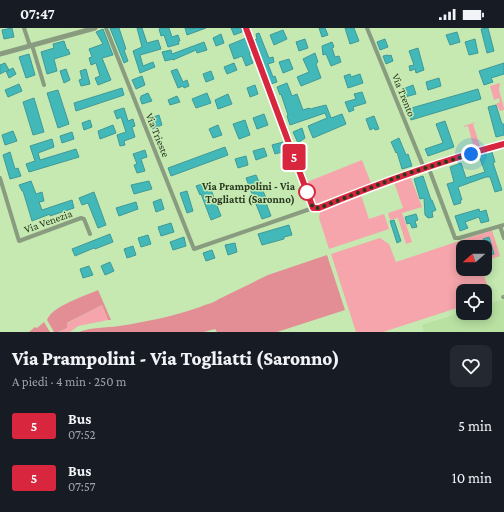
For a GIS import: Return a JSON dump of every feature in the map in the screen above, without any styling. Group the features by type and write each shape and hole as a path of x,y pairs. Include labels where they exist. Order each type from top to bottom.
{"street":[{"path":"24,28 44,85"},
{"path":"0,54 95,28"},
{"name":"Via Trieste","path":"106,28 194,249 313,208"},
{"path":"246,28 313,208 319,208 426,167 504,144"},
{"name":"Via Trento","path":"367,28 455,238 502,225"},
{"name":"Via Venezia","path":"0,178 19,241 81,218 84,219 90,234"},
{"path":"502,225 504,238"}],"shaded area":[{"path":"500,83 499,90 504,110 500,111 496,104 500,102 499,98 494,100 490,86"},
{"path":"476,122 473,124 480,146 474,148 468,126 464,126"},
{"path":"362,160 371,183 316,204 307,182"},
{"path":"410,176 422,207 402,213 412,242 406,244 398,218 390,220 388,213 403,208 394,182"},
{"path":"361,195 369,219 384,214 389,229 329,249 319,218 320,211"},
{"path":"492,230 500,256 492,259 492,240 462,240"},
{"path":"380,238 389,244 396,262 456,242 456,276 484,276 487,284 456,284 456,308 383,332 356,332 331,254"},
{"path":"327,255 345,310 277,332 217,332 215,329 204,332 79,332 88,329 150,321 190,310 215,302 268,275"},
{"path":"98,290 111,320 108,320 102,305 67,323 67,328 54,332 47,320 55,310 77,298"},
{"path":"504,299 504,332 424,332 422,325 456,314 456,320 492,320 492,303"},
{"path":"102,305 108,320 78,326 70,332 58,332 67,328 66,324"},
{"path":"44,322 50,332 29,332 35,327 37,328"}],"building":[{"path":"12,28 14,37 4,39 2,30"},
{"path":"110,28 119,28 126,49 124,50 128,61 124,63"},
{"path":"137,28 142,28 147,43 158,40 161,49 140,55 143,66 153,62 155,67 140,73 133,51 142,47"},
{"path":"169,28 172,37 178,35 180,41 178,41 179,44 168,47 164,35 161,36 159,29"},
{"path":"185,28 191,29 206,28 187,35"},
{"path":"231,28 241,28 242,32 234,35"},
{"path":"319,28 325,28 328,35 322,37"},
{"path":"345,28 354,28 359,41 350,44"},
{"path":"488,28 494,51 487,53 481,29"},
{"path":"103,29 113,55 102,58 111,80 98,85 95,78 100,76 96,63 91,65 89,58 92,57 89,49 103,44 96,32"},
{"path":"283,30 287,39 274,45 270,35"},
{"path":"457,32 460,42 450,45 446,35"},
{"path":"259,33 269,58 273,57 274,62 268,64 273,77 275,76 277,82 271,84 254,40 257,39 256,34"},
{"path":"221,34 224,43 216,46 213,38"},
{"path":"246,38 253,63 246,66 242,56 234,59 229,45"},
{"path":"305,39 308,48 299,51 296,42"},
{"path":"385,39 388,47 380,50 377,42"},
{"path":"475,39 478,53 469,55 465,42"},
{"path":"64,41 70,54 54,59 57,71 47,74 41,52 54,48 53,44"},
{"path":"204,42 207,50 197,53 196,50 173,60 165,61 162,52 171,50 172,54"},
{"path":"332,42 335,57 339,56 341,62 331,66 326,54 323,55 322,46"},
{"path":"418,48 424,70 416,73 415,69 410,71 409,66 414,65 409,51"},
{"path":"315,53 318,62 316,64 321,78 301,86 297,77 309,72 303,59"},
{"path":"29,54 35,75 26,78 19,57"},
{"path":"391,55 393,61 386,64 383,56"},
{"path":"289,59 293,69 283,73 279,62"},
{"path":"5,63 9,70 13,68 16,74 9,78 6,71 0,74 0,65"},
{"path":"234,63 237,70 227,74 224,67"},
{"path":"504,63 504,74 491,78 493,82 484,85 479,71"},
{"path":"66,69 70,80 64,83 60,71"},
{"path":"86,69 90,84 81,86 79,80 82,79 80,71"},
{"path":"177,69 183,82 187,80 189,86 178,88 171,71"},
{"path":"211,71 214,79 206,82 203,74"},
{"path":"350,74 351,77 360,74 363,83 348,88 344,76"},
{"path":"142,76 145,85 136,89 132,80"},
{"path":"439,78 441,86 428,90 426,82"},
{"path":"287,83 292,96 297,94 303,110 326,105 331,118 342,114 346,124 313,138 308,126 327,118 325,113 290,125 281,94 280,95 277,87"},
{"path":"19,84 22,91 8,97 5,90"},
{"path":"255,85 258,94 250,97 247,88"},
{"path":"413,85 416,94 405,97 403,89"},
{"path":"122,88 124,95 76,111 74,103"},
{"path":"478,89 481,99 411,120 408,109"},
{"path":"58,90 69,124 58,128 47,93"},
{"path":"362,92 366,103 353,107 354,110 349,112 345,102 356,99 354,94"},
{"path":"148,93 152,101 142,104 140,98 141,96"},
{"path":"207,93 211,103 196,108 192,99"},
{"path":"228,94 232,104 218,109 215,100"},
{"path":"177,96 180,102 170,105 168,100"},
{"path":"34,98 44,132 33,135 23,102"},
{"path":"496,105 502,124 504,124 504,135 496,137 488,107"},
{"path":"124,108 128,121 133,119 135,126 132,127 135,137 124,141 125,145 120,146 117,135 126,132 121,117 117,119 114,111"},
{"path":"264,114 268,125 257,129 253,118"},
{"path":"159,115 162,125 152,129 148,119"},
{"path":"374,116 379,129 375,130 374,128 370,130 366,119"},
{"path":"90,120 92,127 84,130 82,123"},
{"path":"245,120 250,135 239,139 233,124"},
{"path":"445,121 454,147 428,156 425,149 443,143 436,124"},
{"path":"113,125 116,133 100,139 98,131"},
{"path":"218,125 222,135 213,138 209,129"},
{"path":"302,128 305,138 298,143 293,132"},
{"path":"13,131 17,141 5,145 2,135"},
{"path":"72,132 74,139 62,143 60,136"},
{"path":"399,138 406,155 408,154 412,166 402,169 397,152 396,153 391,142"},
{"path":"52,139 54,147 38,153 40,160 76,149 79,157 29,172 26,164 35,161 30,146"},
{"path":"283,142 286,151 275,154 272,145"},
{"path":"225,147 228,155 171,176 168,168"},
{"path":"264,148 267,156 256,160 253,151"},
{"path":"145,150 147,157 141,159 145,171 137,173 134,165 137,164 133,154"},
{"path":"10,152 15,169 18,168 21,176 10,179 3,155"},
{"path":"492,152 495,162 493,163 502,190 495,192 490,177 486,177 458,187 462,200 460,200 461,203 454,205 447,184 454,182 450,167 461,163 466,178 485,172 479,156"},
{"path":"246,156 248,165 238,168 235,159"},
{"path":"256,175 267,200 265,200 271,216 262,219 256,204 258,203 254,193 252,194 246,178"},
{"path":"423,176 436,210 432,212 433,217 428,218 425,215 424,198 420,199 414,179"},
{"path":"31,181 36,194 42,192 44,201 39,202 42,210 72,200 74,208 50,216 50,214 32,221 23,191 19,185"},
{"path":"149,181 152,189 134,194 131,185"},
{"path":"208,182 221,216 211,220 201,194 200,195 196,186"},
{"path":"187,191 193,211 187,213 180,193"},
{"path":"94,192 106,225 98,228 88,203 82,205 79,198"},
{"path":"161,199 164,209 156,212 153,202"},
{"path":"136,202 138,209 119,216 116,208"},
{"path":"479,209 480,212 486,210 489,221 481,223 479,217 465,222 468,228 460,231 455,216"},
{"path":"416,214 418,220 415,221 417,227 412,228 410,223 407,224 405,217"},
{"path":"394,220 401,241 397,243 390,221"},
{"path":"171,223 174,232 161,236 158,227"},
{"path":"289,225 292,235 284,237 284,239 262,245 258,234"},
{"path":"110,234 113,242 75,256 72,249"},
{"path":"148,235 151,244 141,247 138,238"},
{"path":"184,237 186,246 173,250 170,242"},
{"path":"489,237 490,240 483,240"},
{"path":"235,243 237,252 228,255 225,245"},
{"path":"133,246 136,255 127,258 124,249"},
{"path":"212,250 215,258 206,261 203,253"},
{"path":"110,262 114,271 105,275 101,266"},
{"path":"89,266 93,275 83,278 80,269"}],"bus line":[{"name":"5","path":"246,28 313,208 319,208 376,185 424,168 504,144"}],"place":[{"name":"Via Prampolini - Via Togliatti (Saronno)","path":"307,192"}],"route":[{"path":"307,192 313,208 319,208 428,166 471,154"}]}
